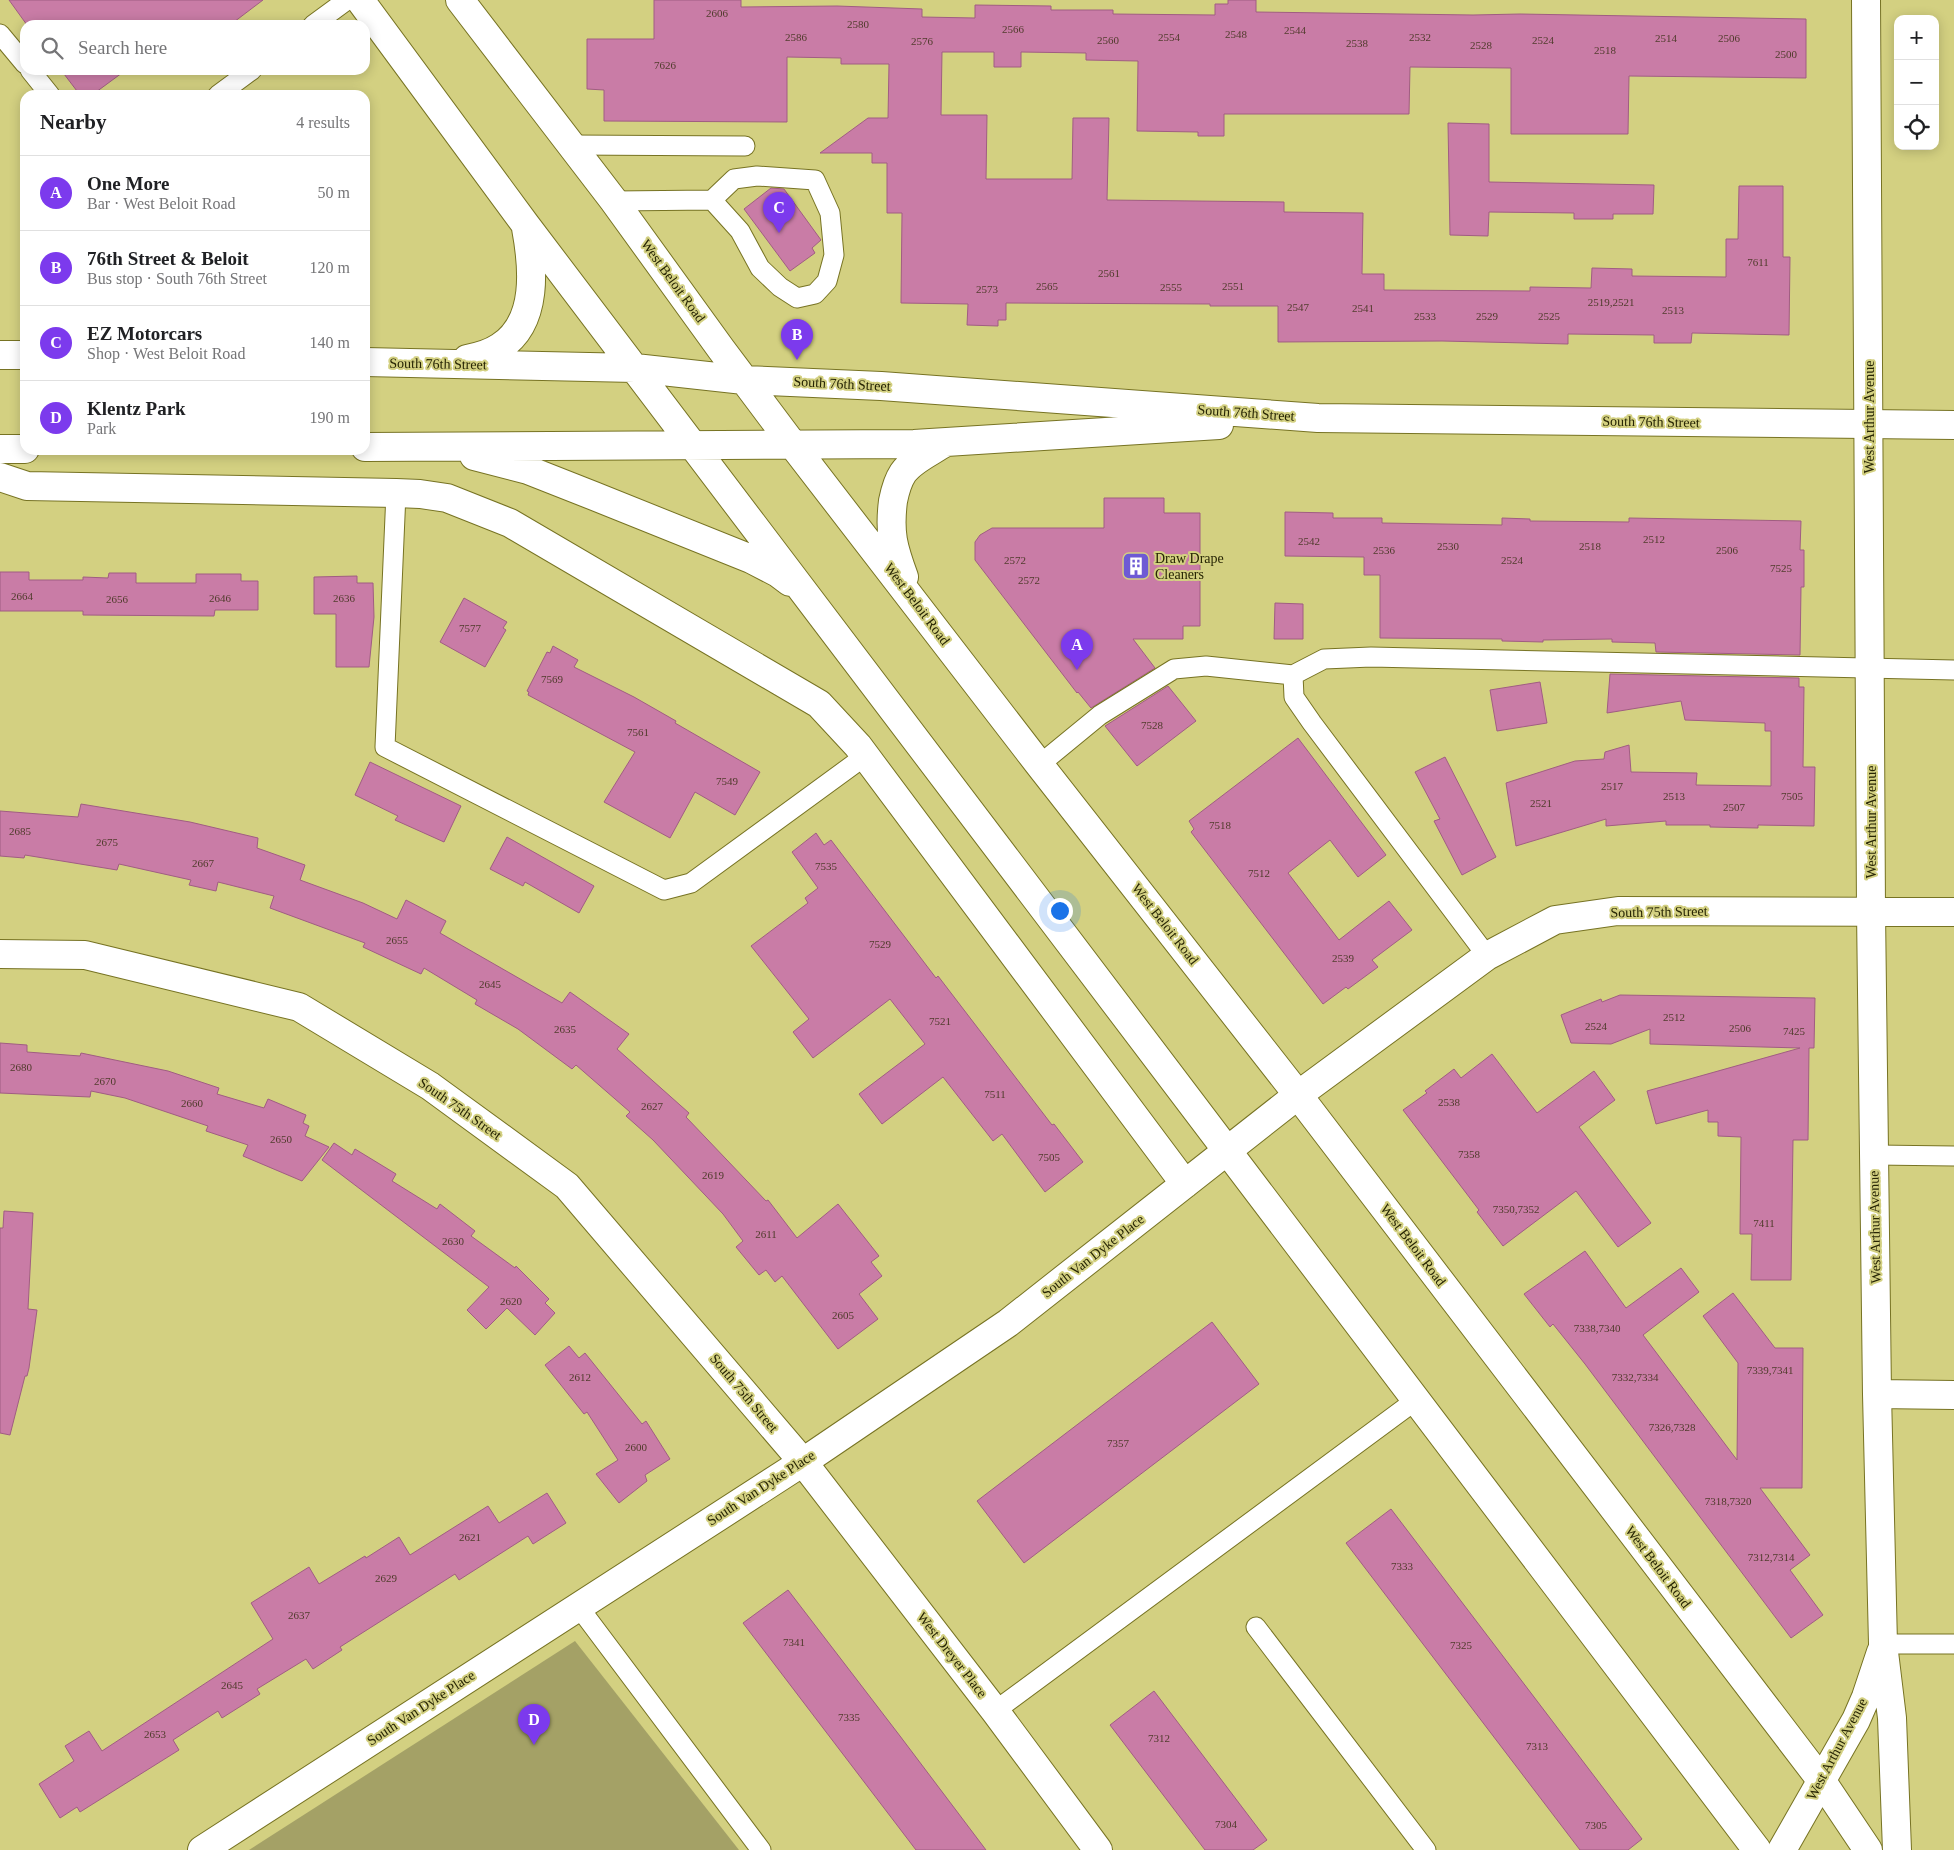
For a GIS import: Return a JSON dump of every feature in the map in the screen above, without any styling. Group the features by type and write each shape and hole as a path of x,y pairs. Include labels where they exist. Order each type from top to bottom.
{"main road":[{"path":"360,0 525,224 1757,1850"},
{"name":"West Beloit Road","path":"460,0 614,201 793,445 1298,1095 1821,1780 1868,1850"},
{"name":"West Arthur Avenue","path":"1866,0 1871,911 1877,1394 1883,1644 1892,1718 1897,1850"},
{"path":"448,364 477,357 500,347 513,336 524,318 532,286 532,258 525,224"},
{"path":"0,355 20,355"},
{"name":"South 76th Street","path":"370,362 635,368 744,380 881,386 1318,418 1954,425"},
{"name":"South 76th Street","path":"370,447 944,444 1318,418"},
{"path":"911,597 894,550 890,530 895,486 912,463 944,444"},
{"path":"441,447 528,470 717,545 778,573 806,594"},
{"path":"0,449 20,449"},
{"path":"0,477 27,486 408,494 447,498 510,523 819,704 865,756 1185,1184"},
{"name":"South 75th Street","path":"1298,1095 1487,956 1555,920 1618,911 1954,912"},
{"name":"South 75th Street","path":"0,954 85,955 299,1007 430,1086 567,1186 803,1462"},
{"name":"South Van Dyke Place","path":"202,1850 803,1462 1008,1323 1298,1095"},
{"path":"1877,1394 1954,1395"},
{"name":"West Dreyer Place","path":"803,1462 995,1711 1098,1850"},
{"name":"West Arthur Avenue","path":"1782,1850 1856,1720 1866,1697 1883,1644"}],"lane":[{"path":"320,20 347,0"},
{"path":"0,34 20,58"},
{"path":"34,75 46,90"},
{"path":"225,90 245,75"},
{"path":"571,145 745,146"},
{"path":"614,201 712,200 734,179 758,176 815,180 830,213 834,255 827,281 815,294 797,298 780,287 760,268 740,231 712,200"},
{"path":"408,494 385,747 664,890 691,883 865,756"},
{"path":"1040,765 1100,715 1174,669 1206,666 1293,675 1324,659 1372,657 1954,670"},
{"path":"1293,675 1294,697 1487,956"},
{"path":"1875,1155 1954,1156"},
{"path":"995,1711 1416,1400"},
{"path":"578,1606 760,1850"},
{"path":"1256,1627 1426,1850"},
{"path":"1883,1644 1954,1644"}],"shaded area":[{"path":"575,1641 739,1850 249,1850"}],"building":[{"path":"9,0 263,0 237,20 23,20"},
{"path":"654,0 741,0 741,7 837,6 922,9 922,17 975,18 975,5 1051,6 1051,10 1113,10 1113,14 1215,15 1215,4 1228,4 1228,0 1256,0 1256,12 1806,19 1806,78 1629,76 1628,134 1511,134 1511,68 1410,67 1409,114 1224,114 1224,136 1198,136 1198,132 1137,131 1138,61 1086,60 1086,53 1021,52 1021,67 994,67 994,52 942,52 941,115 987,115 986,179 1072,179 1073,118 1109,118 1107,200 1284,202 1284,212 1363,213 1362,274 1384,274 1384,290 1530,291 1530,287 1591,288 1592,268 1632,269 1632,276 1726,277 1726,239 1738,239 1739,186 1783,186 1783,257 1790,257 1789,335 1692,333 1691,343 1654,343 1654,335 1568,334 1568,344 1442,341 1278,342 1278,306 1210,306 1210,304 1006,303 1006,320 998,320 998,326 967,325 968,304 901,303 902,213 887,213 887,163 872,163 872,153 820,153 868,118 888,118 889,64 841,64 841,58 787,57 787,122 604,121 604,90 587,89 587,39 654,39"},
{"path":"65,75 119,75 99,90 76,90"},
{"path":"1448,123 1489,124 1489,182 1654,185 1653,214 1613,214 1613,219 1574,219 1574,213 1489,212 1488,236 1450,235"},
{"path":"771,188 784,189 821,240 812,248 815,253 790,271 744,209"},
{"path":"1104,498 1164,498 1164,513 1200,513 1200,626 1183,626 1183,639 1133,639 1155,668 1091,708 1077,693 975,560 975,542 980,535 992,528 1104,528"},
{"path":"1285,512 1333,513 1333,518 1382,518 1382,523 1502,525 1502,518 1530,519 1530,521 1629,522 1629,518 1801,521 1800,550 1804,550 1804,587 1801,587 1800,655 1656,652 1655,643 1612,642 1612,639 1543,640 1543,642 1502,641 1502,639 1380,638 1380,575 1364,575 1364,557 1285,556"},
{"path":"0,572 29,572 29,580 83,580 83,577 108,578 109,573 136,573 136,583 196,583 196,574 241,574 241,581 258,581 258,610 215,610 214,616 83,615 83,611 0,611"},
{"path":"357,576 357,583 373,583 374,617 369,667 336,667 336,614 314,614 314,577"},
{"path":"464,598 507,622 503,628 506,630 485,667 440,642"},
{"path":"1275,603 1303,604 1303,639 1274,639"},
{"path":"553,646 578,660 574,667 634,697 760,772 735,815 695,792 670,838 604,802 635,752 528,695 529,692 527,691 547,652 550,653"},
{"path":"1610,674 1799,678 1799,687 1804,687 1803,767 1815,767 1814,826 1758,825 1758,828 1710,827 1710,825 1666,825 1666,821 1606,826 1606,819 1516,846 1506,783 1575,761 1604,759 1605,752 1629,745 1631,772 1697,773 1696,785 1771,786 1771,731 1765,731 1765,723 1685,720 1681,701 1607,713"},
{"path":"1540,682 1547,723 1497,731 1490,690"},
{"path":"1168,686 1196,721 1137,766 1105,726"},
{"path":"1298,738 1386,855 1358,877 1330,840 1288,873 1339,940 1389,901 1412,930 1372,960 1378,967 1348,989 1346,987 1323,1004 1191,832 1194,829 1189,821"},
{"path":"1445,757 1496,857 1462,875 1434,821 1440,819 1415,772"},
{"path":"370,762 461,806 444,842 395,820 398,816 355,795"},
{"path":"81,804 190,822 258,838 257,848 305,865 300,880 363,903 397,919 406,900 446,921 440,933 562,1003 570,992 629,1034 617,1049 689,1113 686,1117 766,1201 768,1200 797,1238 838,1204 879,1256 871,1262 882,1276 859,1294 878,1319 838,1349 782,1276 775,1282 766,1270 759,1275 736,1247 743,1241 723,1214 653,1140 626,1116 630,1112 576,1065 572,1069 518,1029 475,1004 477,1000 424,968 421,974 363,947 365,943 270,908 274,896 218,882 216,891 189,885 191,880 119,864 117,870 25,855 24,858 0,856 0,811 78,817"},
{"path":"816,833 824,845 831,840 936,978 938,976 1052,1125 1054,1124 1083,1162 1045,1192 1002,1134 993,1141 943,1077 882,1124 859,1094 925,1044 890,999 813,1058 793,1032 809,1019 751,946 808,903 805,898 818,888 792,852"},
{"path":"507,837 594,886 579,913 525,882 523,886 490,869"},
{"path":"1620,995 1815,998 1814,1048 1809,1048 1808,1140 1793,1140 1791,1280 1751,1280 1752,1234 1740,1234 1741,1137 1718,1136 1718,1122 1708,1122 1708,1110 1656,1124 1647,1091 1800,1048 1650,1044 1650,1029 1611,1044 1571,1043 1561,1015 1601,999 1602,1002"},
{"path":"0,1043 27,1045 27,1052 80,1056 81,1053 168,1071 219,1088 217,1094 264,1108 268,1099 306,1115 303,1123 309,1126 305,1136 329,1147 302,1181 243,1156 248,1145 206,1131 208,1126 125,1098 91,1091 90,1097 0,1093"},
{"path":"1492,1054 1537,1113 1594,1071 1615,1100 1579,1127 1651,1223 1618,1247 1576,1191 1503,1246 1477,1212 1479,1210 1403,1110 1427,1093 1425,1091 1454,1069 1461,1078"},
{"path":"334,1143 352,1155 355,1149 396,1174 392,1181 437,1209 440,1204 475,1231 471,1236 515,1268 516,1266 549,1299 545,1303 555,1313 535,1335 507,1308 486,1329 467,1310 489,1287 322,1160"},
{"path":"4,1211 33,1213 28,1309 37,1310 29,1368 27,1376 25,1376 10,1435 0,1433 0,1228 3,1228"},
{"path":"1585,1251 1626,1308 1681,1268 1699,1292 1643,1335 1737,1460 1738,1363 1703,1316 1733,1293 1775,1348 1803,1348 1802,1488 1760,1488 1810,1555 1790,1570 1823,1615 1791,1638 1585,1364 1553,1324 1550,1327 1524,1294"},
{"path":"1212,1322 1259,1384 1024,1563 977,1501"},
{"path":"569,1346 579,1358 585,1353 642,1424 646,1421 670,1459 645,1475 647,1481 619,1503 596,1474 618,1460 587,1412 584,1414 545,1365"},
{"path":"547,1493 566,1523 533,1544 528,1536 459,1580 455,1574 340,1647 342,1650 313,1669 306,1659 257,1689 260,1694 222,1718 218,1711 173,1740 179,1750 80,1812 77,1807 60,1818 39,1784 74,1761 65,1746 89,1731 102,1751 273,1639 251,1603 309,1567 319,1584 399,1537 410,1555 488,1506 499,1523"},
{"path":"1391,1509 1642,1839 1628,1850 1580,1850 1346,1543"},
{"path":"788,1590 986,1850 916,1850 743,1623"},
{"path":"1154,1691 1267,1840 1253,1850 1205,1850 1110,1725"}],"place":[{"name":"EZ Motorcars","path":"779,233"},
{"name":"76th Street & Beloit","path":"797,360"},
{"name":"Draw Drape Cleaners","path":"1136,566"},
{"name":"One More","path":"1077,670"},
{"name":"Klentz Park","path":"534,1745"}]}
